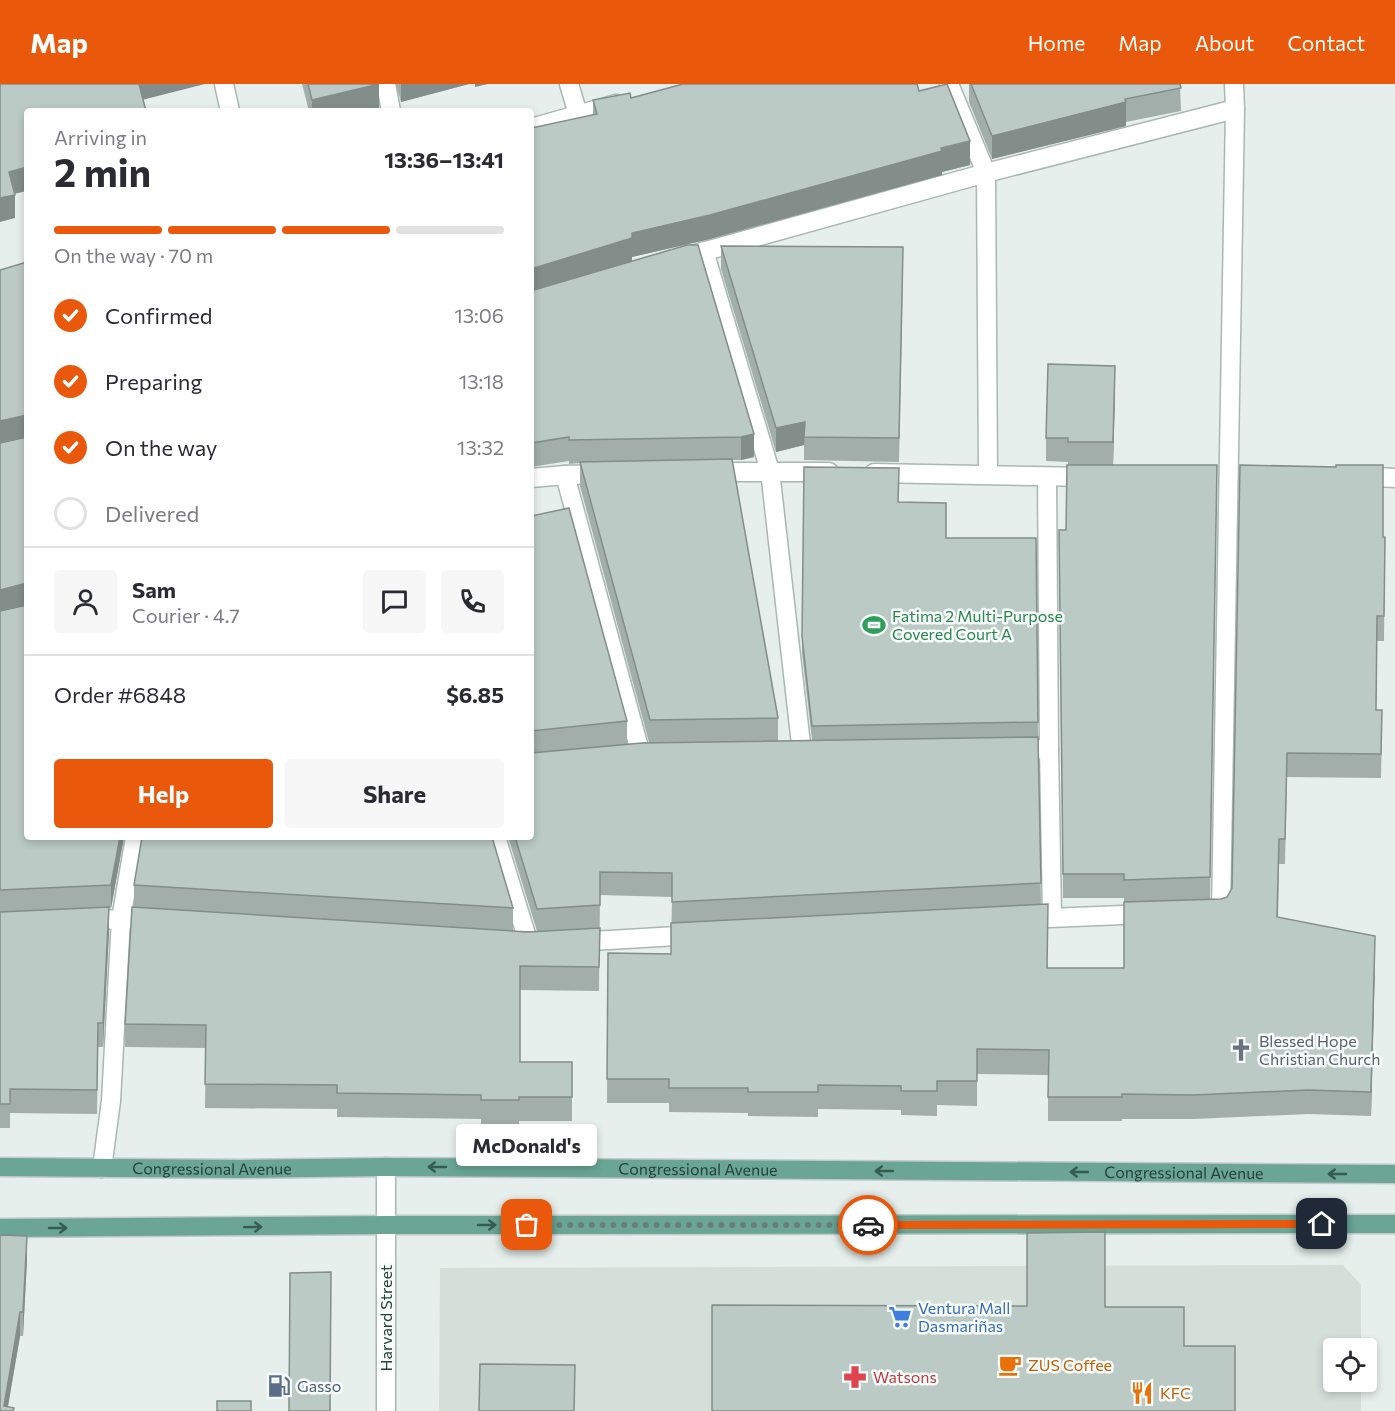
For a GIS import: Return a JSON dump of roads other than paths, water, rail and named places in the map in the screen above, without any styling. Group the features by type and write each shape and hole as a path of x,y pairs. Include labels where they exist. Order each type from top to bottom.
{"main road":[{"name":"Congressional Avenue","path":"0,1167 1395,1173"},
{"path":"0,1228 386,1225 1395,1224"}],"street":[{"path":"224,84 229,108"},
{"path":"386,84 390,108"},
{"path":"569,84 578,114"},
{"path":"949,84 986,173 988,474"},
{"path":"1198,913 1221,912 1234,84"},
{"path":"534,127 635,99"},
{"path":"661,264 986,173 1235,109"},
{"path":"704,251 770,471 811,753 779,753"},
{"path":"690,473 770,471 1104,477"},
{"path":"534,478 622,474"},
{"path":"565,475 641,755"},
{"path":"1340,476 1395,478"},
{"path":"1047,477 1048,749 1052,917"},
{"path":"1206,477 1251,477"},
{"path":"1002,750 1048,749"},
{"path":"619,757 664,755"},
{"path":"102,1168 111,1101 120,919 134,840"},
{"path":"497,840 540,943"},
{"path":"1005,920 1164,914"},
{"path":"66,922 120,919 167,921"},
{"path":"505,942 540,943 707,935"},
{"name":"Harvard Street","path":"386,1167 386,1411"}],"place":[{"name":"Fatima 2 Multi-Purpose Covered Court A","path":"874,625"},
{"name":"Blessed Hope Christian Church","path":"1241,1050"},
{"name":"McDonald's","path":"527,1225"},
{"name":"Ventura Mall Dasmariñas","path":"900,1317"},
{"name":"ZUS Coffee","path":"1010,1365"},
{"name":"Watsons","path":"855,1377"},
{"name":"Gasso","path":"279,1386"},
{"name":"KFC","path":"1142,1393"}]}
